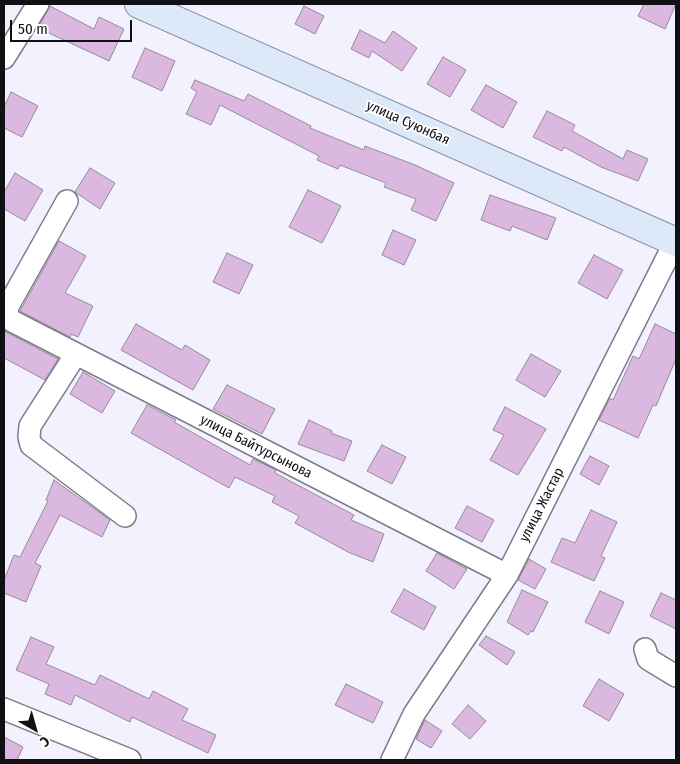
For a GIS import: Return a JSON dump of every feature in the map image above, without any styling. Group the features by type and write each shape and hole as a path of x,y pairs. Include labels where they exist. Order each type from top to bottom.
{"main road":[{"name":"улица Суюнбая","path":"140,4 676,241"}],"street":[{"path":"4,58 38,4"},
{"name":"улица Байтурсынова","path":"67,201 7,308 8,316 12,321 507,575"},
{"name":"улица Жастар","path":"392,760 414,714 507,575 676,241"},
{"path":"76,354 30,426 29,437 31,445 125,516"},
{"path":"645,649 648,659 676,676"},
{"path":"4,708 130,760"}],"building":[{"path":"644,4 676,4 665,29 638,16"},
{"path":"50,6 94,29 99,17 124,29 109,61 38,28"},
{"path":"304,6 324,16 315,34 295,24"},
{"path":"360,30 385,43 393,31 417,48 402,71 372,51 369,58 351,49"},
{"path":"145,48 175,61 162,91 132,77"},
{"path":"443,57 466,70 450,97 427,84"},
{"path":"195,80 244,101 248,94 311,126 310,128 364,150 365,146 415,165 454,183 436,221 411,210 416,199 384,187 386,183 340,165 338,169 317,160 319,156 220,105 211,125 186,114 197,92 191,88"},
{"path":"486,85 517,102 503,128 471,110"},
{"path":"11,92 38,106 22,137 4,128 4,107"},
{"path":"547,111 575,125 572,131 623,159 627,150 648,159 638,181 601,167 564,147 562,151 533,137"},
{"path":"90,168 115,183 100,209 75,192"},
{"path":"15,173 43,190 25,221 4,209 4,192"},
{"path":"308,190 341,206 322,243 289,227"},
{"path":"490,195 556,218 547,240 512,226 510,231 481,220"},
{"path":"393,230 416,240 404,265 382,255"},
{"path":"59,241 86,256 65,293 93,306 78,337 71,334 70,337 20,311"},
{"path":"227,253 253,265 239,294 213,282"},
{"path":"594,255 623,270 607,299 578,283"},
{"path":"136,324 182,350 185,345 210,360 193,390 121,350"},
{"path":"655,324 676,334 676,359 656,406 653,405 638,438 599,420 610,398 613,400 633,356 639,359"},
{"path":"4,331 58,359 45,380 4,358"},
{"path":"531,354 561,371 545,397 516,380"},
{"path":"83,372 115,391 102,413 70,394"},
{"path":"227,385 275,409 262,434 213,409"},
{"path":"147,405 176,420 174,422 250,465 253,459 276,470 275,473 354,515 351,520 384,534 373,562 348,552 295,523 299,516 272,502 275,496 235,477 229,488 131,433"},
{"path":"505,407 546,429 518,475 490,460 504,435 493,430"},
{"path":"309,420 332,431 331,433 352,441 344,461 298,444"},
{"path":"382,445 406,457 392,484 367,471"},
{"path":"590,456 609,466 599,485 580,474"},
{"path":"54,480 110,520 102,537 60,515 35,563 41,566 26,602 4,593 4,580 14,555 20,557 48,501 46,500"},
{"path":"467,506 494,520 482,542 455,528"},
{"path":"591,510 617,522 601,556 605,558 594,581 551,562 562,538 575,543"},
{"path":"437,553 467,569 454,589 426,571"},
{"path":"529,559 546,569 535,589 518,580"},
{"path":"404,589 436,607 424,630 391,612"},
{"path":"522,590 548,602 533,632 531,631 528,635 507,622"},
{"path":"600,591 624,602 609,634 585,622"},
{"path":"661,593 676,600 676,629 650,616"},
{"path":"486,636 515,652 507,665 479,645"},
{"path":"31,637 54,647 46,664 95,685 100,675 149,699 153,691 188,709 182,720 216,735 208,753 132,717 130,722 75,695 71,705 45,694 49,684 16,670"},
{"path":"599,679 624,694 609,721 583,706"},
{"path":"346,684 383,702 373,723 335,705"},
{"path":"468,705 486,721 470,739 452,724"},
{"path":"425,720 442,731 431,748 416,739"},
{"path":"4,737 23,747 17,760 4,760"}]}
